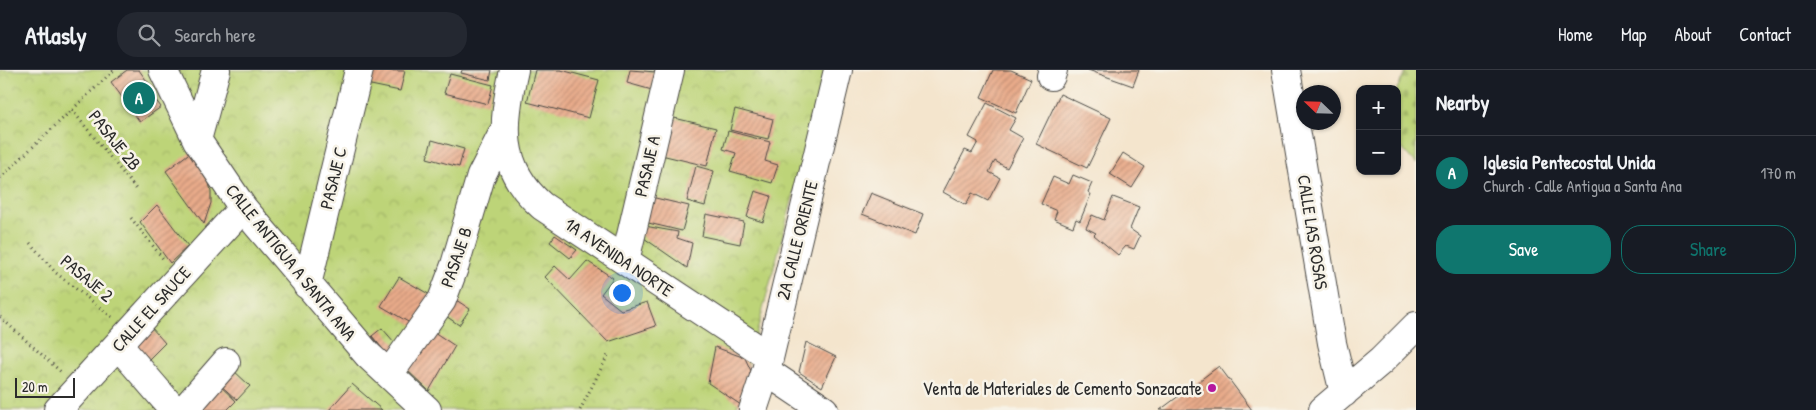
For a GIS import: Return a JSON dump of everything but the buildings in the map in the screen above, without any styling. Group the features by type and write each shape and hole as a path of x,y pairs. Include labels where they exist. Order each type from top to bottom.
{"street":[{"name":"CALLE ANTIGUA A SANTA ANA","path":"163,70 197,140 243,208 368,355 424,409"},
{"path":"197,140 216,70"},
{"name":"PASAJE C","path":"307,285 359,70"},
{"path":"505,130 506,105 514,70"},
{"name":"PASAJE A","path":"625,261 670,70"},
{"name":"2A CALLE ORIENTE","path":"753,410 768,363 838,70"},
{"name":"CALLE LAS ROSAS","path":"1286,70 1332,342 1344,393"},
{"name":"1A AVENIDA NORTE","path":"505,130 514,173 526,191 542,206 625,261 768,363 824,410"},
{"name":"PASAJE B","path":"388,374 442,300 455,265 481,176 505,130"},
{"name":"CALLE EL SAUCE","path":"58,410 243,208"},
{"path":"1323,410 1413,336"},
{"path":"124,338 174,410"},
{"path":"184,410 226,362"}],"path":[{"path":"0,176 114,70"},
{"name":"PASAJE 2B","path":"72,109 136,189"},
{"path":"131,218 178,279"},
{"name":"PASAJE 2","path":"30,243 56,273 124,338"},
{"path":"0,317 79,388"},
{"path":"580,410 608,355"}],"green space":[{"path":"0,70 827,70 736,410 0,410"},
{"path":"1406,70 1416,70 1416,164 1401,147 1401,85 1399,85"}],"place":[{"name":"Iglesia Pentecostal Unida","path":"139,98"},
{"name":"Venta de Materiales de Cemento Sonzacate","path":"1212,388"}]}
